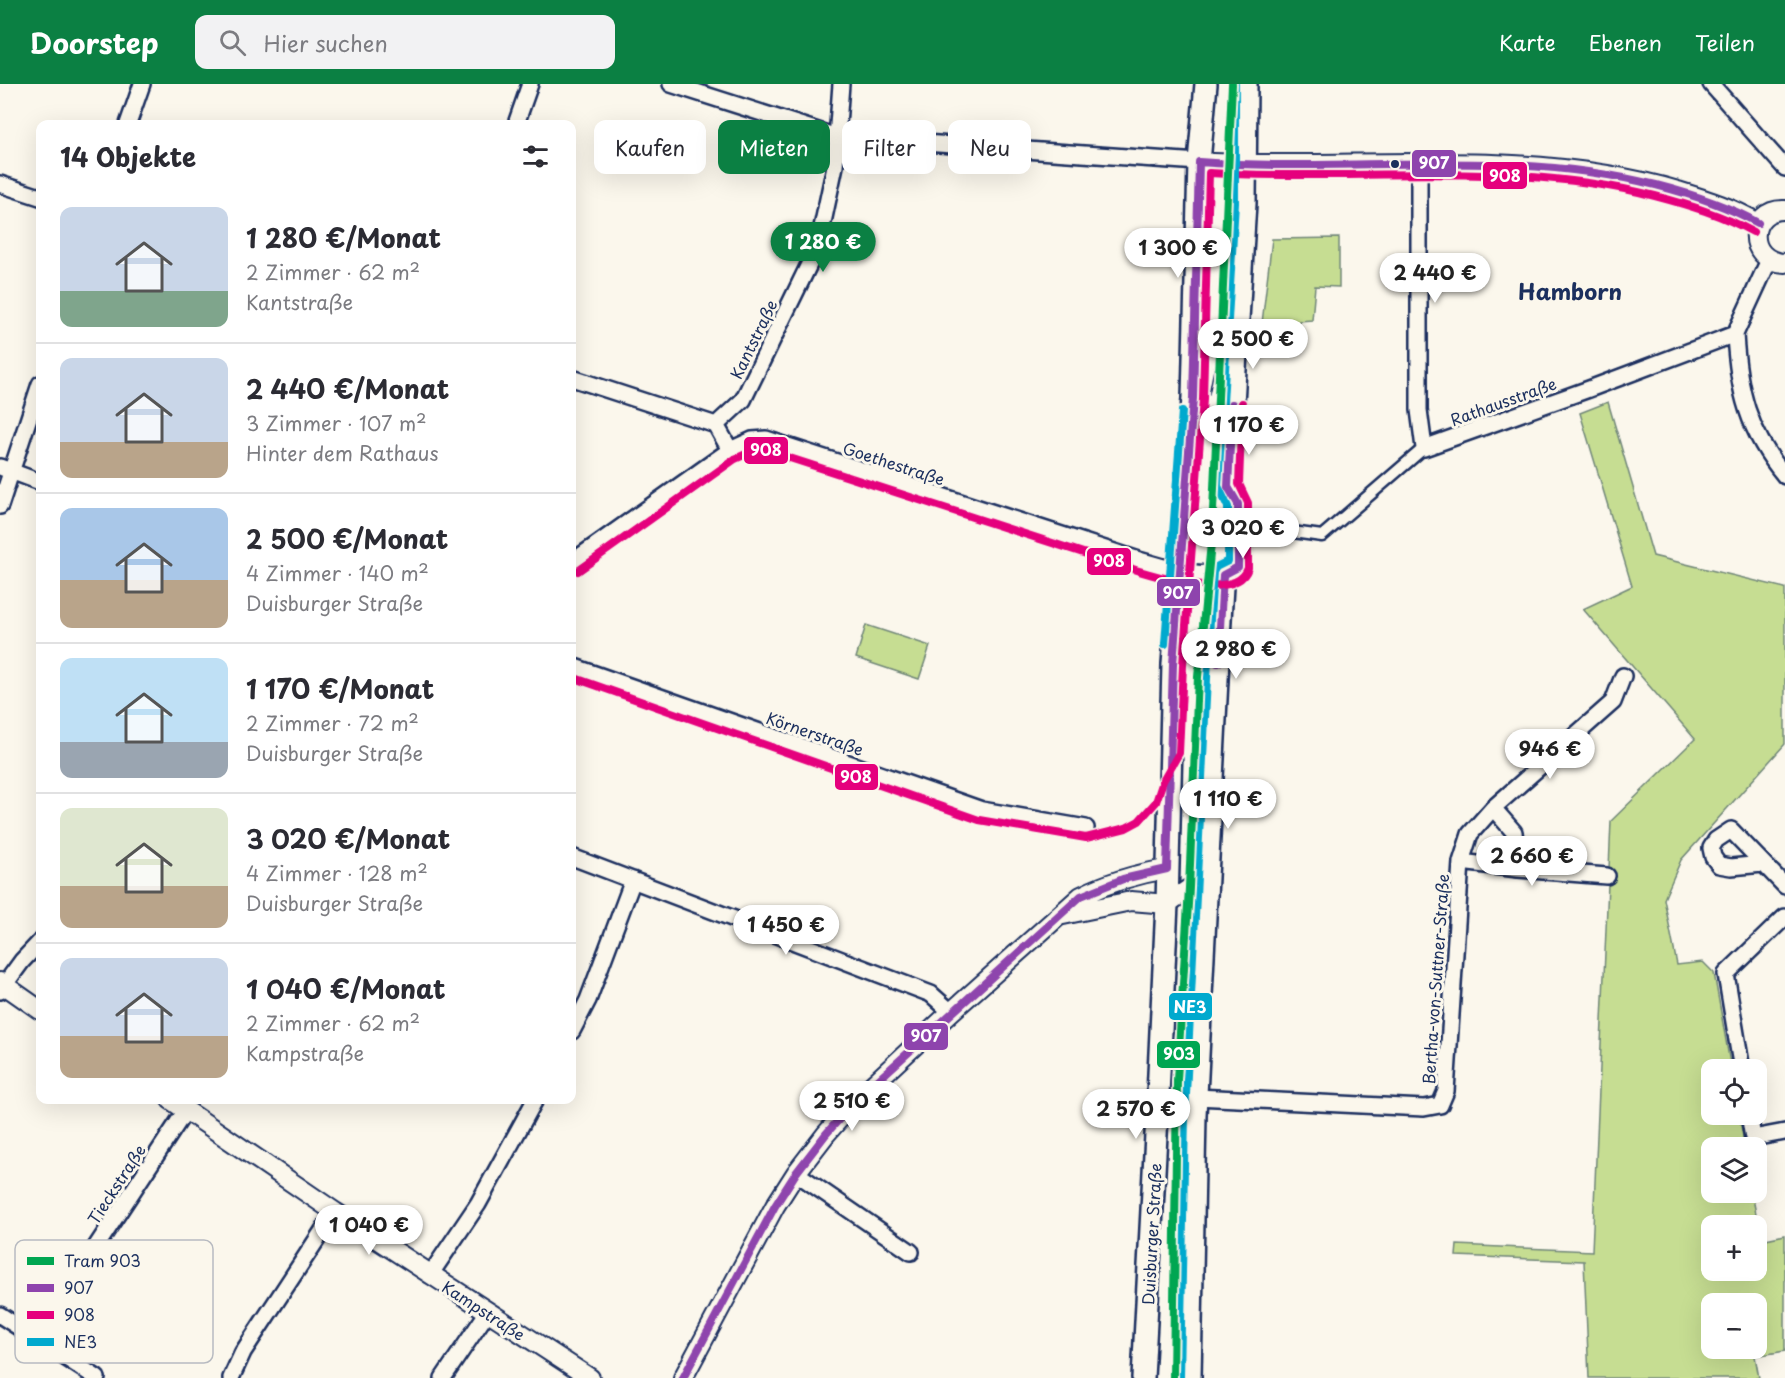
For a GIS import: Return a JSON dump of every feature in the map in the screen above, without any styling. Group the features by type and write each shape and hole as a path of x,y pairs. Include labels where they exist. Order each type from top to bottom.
{"main road":[{"name":"Duisburger Straße","path":"1143,1378 1167,904 1173,675 1193,398 1199,162 1206,84"},
{"path":"1190,1378 1196,1097 1245,203 1246,84"}],"street":[{"path":"129,120 142,84"},
{"path":"517,120 530,84"},
{"path":"671,84 837,137 1246,164 1419,163 1553,167 1603,172 1664,187 1715,202 1758,223"},
{"name":"Kantstraße","path":"716,425 743,400 818,246 835,165 841,84"},
{"path":"1711,84 1785,168"},
{"path":"1419,163 1419,410 1424,448"},
{"path":"0,184 36,196"},
{"path":"1785,210 1771,212 1758,223 1755,240 1758,248 1777,261 1735,334 1737,363 1747,412 1771,460 1785,476"},
{"name":"Rathausstraße","path":"1226,523 1322,536 1424,448 1735,334"},
{"path":"576,379 716,425 730,450 576,559"},
{"path":"0,506 6,469 36,394"},
{"name":"Goethestraße","path":"730,450 752,440 766,439 849,468 1181,572 1223,575"},
{"path":"6,469 36,480"},
{"name":"Körnerstraße","path":"576,667 981,810 1086,828"},
{"name":"Bertha-von-Suttner-Straße","path":"1196,1097 1424,1108 1440,1105 1446,1091 1461,862 1470,834 1493,808 1613,702 1623,676"},
{"path":"1493,808 1514,832 1518,869"},
{"path":"576,859 930,994 951,1012"},
{"name":"Bertha-von-Suttner-Straße","path":"1461,862 1607,876"},
{"path":"1763,864 1785,886"},
{"path":"683,1378 775,1206 796,1173 856,1100 1081,896 1106,883 1135,874 1167,868"},
{"path":"1058,916 1131,900 1167,904 1207,876"},
{"path":"576,1023 588,1000 633,880"},
{"path":"1740,1059 1726,974 1785,917"},
{"path":"36,947 1,986 36,1008"},
{"path":"430,1275 478,1204 533,1104"},
{"name":"Kampstraße","path":"178,1105 487,1313 590,1378"},
{"name":"Tieckstraße","path":"96,1240 178,1105"},
{"path":"1751,1125 1753,1138 1785,1132"},
{"path":"796,1173 910,1252"},
{"path":"231,1378 243,1352 335,1212"},
{"path":"442,1378 487,1313"},
{"path":"0,1315 15,1325"},
{"path":"74,1363 97,1378"}],"green space":[{"path":"1339,238 1339,287 1315,286 1312,320 1299,321 1299,334 1260,340 1272,239"},
{"path":"1608,402 1653,556 1785,588 1785,744 1681,860 1664,899 1677,965 1703,962 1714,973 1729,1059 1701,1059 1701,1125 1741,1125 1743,1137 1701,1137 1701,1203 1754,1203 1756,1215 1701,1215 1701,1281 1767,1281 1767,1239 1785,1235 1785,1351 1767,1354 1767,1293 1701,1293 1701,1359 1756,1359 1759,1378 1589,1378 1584,1261 1456,1256 1457,1245 1592,1251 1608,884 1573,880 1609,869 1611,821 1695,739 1583,609 1632,586 1580,413"},
{"path":"866,625 930,646 919,679 856,658"}],"tram line":[{"name":"903","path":"1173,1378 1177,1080 1189,888 1198,677 1212,533 1232,84"},
{"path":"1209,394 1219,345"}],"transit line":[{"name":"NE3","path":"1180,1378 1185,1114 1210,619 1213,572 1216,567 1228,561 1228,507 1218,486 1235,203 1235,84"},
{"name":"907","path":"683,1378 775,1206 796,1173 856,1100 1081,896 1123,879 1167,869 1173,664 1193,398 1199,162 1256,165 1428,163 1543,167 1600,174 1656,185 1708,201 1758,223"},
{"name":"908","path":"576,678 979,820 1086,838 1126,828 1139,821 1156,802 1163,781 1179,753 1183,665 1203,399 1209,173 1433,174 1544,178 1600,185 1655,196 1705,211 1753,232"},
{"name":"908","path":"578,571 735,459 755,450 765,450 1147,573 1197,584 1229,584 1241,578 1248,568 1248,503 1239,484 1242,403"},
{"name":"907","path":"1218,663 1223,575 1238,567 1238,504 1228,487 1232,404"},
{"name":"NE3","path":"1165,644 1182,411"}],"district":[{"name":"Hamborn","path":"1570,290"}]}
